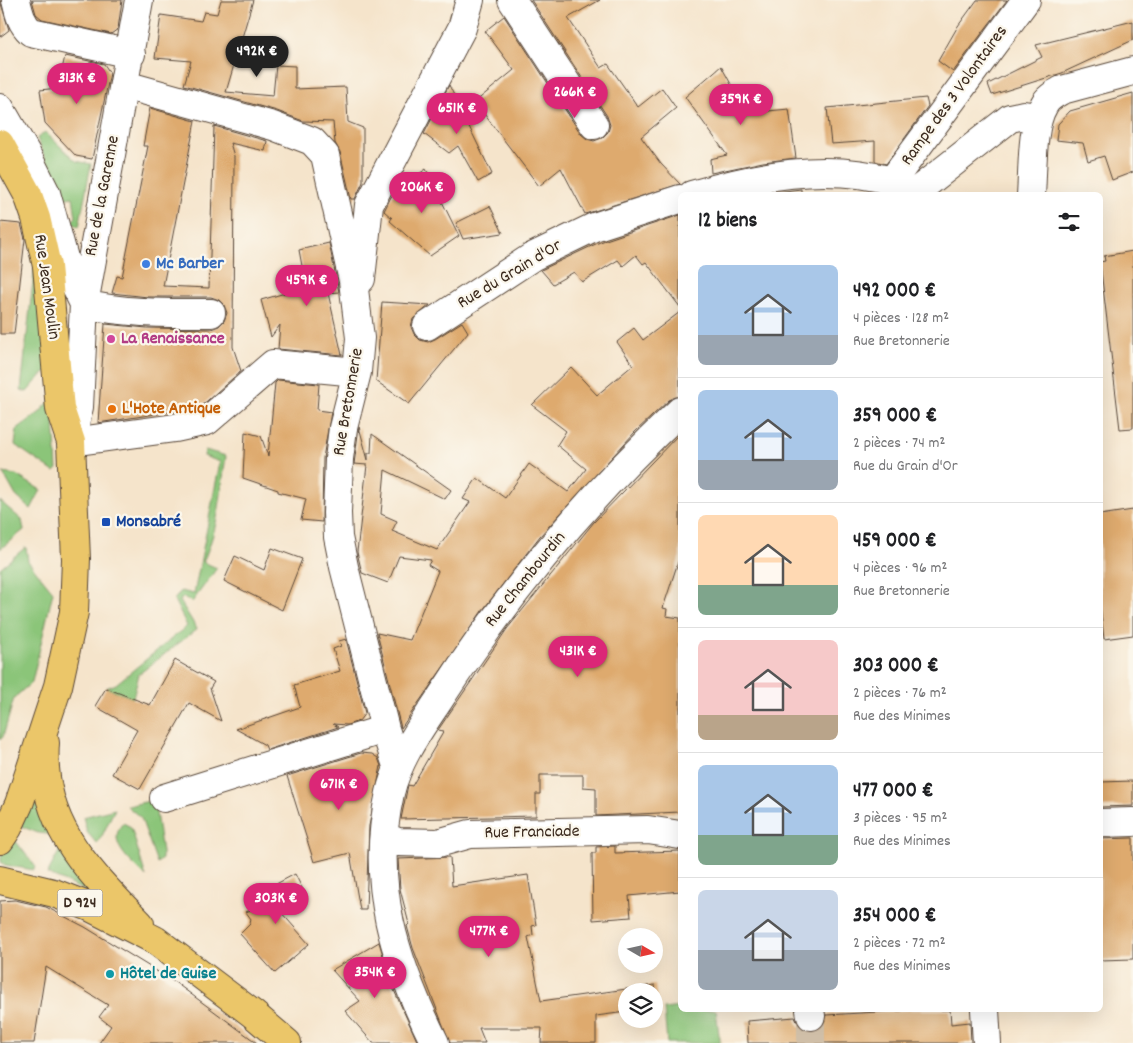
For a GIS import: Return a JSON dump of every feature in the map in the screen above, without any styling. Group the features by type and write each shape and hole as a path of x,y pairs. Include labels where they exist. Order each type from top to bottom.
{"main road":[{"name":"Rue Jean Moulin","path":"0,144 28,195 36,218 51,294 60,410 71,442 76,560 74,612 66,654 47,724"},
{"path":"0,840 16,811 47,724"},
{"name":"D 924","path":"47,724 45,751 48,787 54,810 77,857 155,940 253,1014 287,1043"},
{"name":"D 924","path":"0,880 37,887 67,898 155,940"}],"street":[{"path":"16,0 24,26 31,32 131,54"},
{"name":"Rue de la Garenne","path":"71,442 79,407 84,304 94,241 131,54 139,0"},
{"path":"357,313 370,205 462,28 470,0"},
{"path":"512,0 594,125"},
{"name":"Rampe des 3 Volontaires","path":"899,190 1026,0"},
{"path":"1031,192 1038,118 1048,100 1062,90 1133,71"},
{"name":"Rue Bretonnerie","path":"125,85 273,126 312,141 325,154 340,218 360,338 357,372 343,428 339,459 337,521 344,567 385,729 398,769"},
{"name":"Rue Jean Moulin","path":"0,108 46,193 67,269 84,304"},
{"path":"704,192 764,177 800,173 863,174 899,190 1010,118 1024,116 1038,118"},
{"name":"Rue du Grain d'Or","path":"427,326 532,258 594,227 678,199"},
{"path":"84,304 102,309 150,313 211,313"},
{"path":"71,442 207,421 273,364 357,372"},
{"name":"Rue Chambourdin","path":"435,1043 407,983 393,942 382,885 388,802 398,769 454,677 514,593 612,478 678,413"},
{"path":"164,798 385,729"},
{"path":"1103,823 1133,822"},
{"name":"Rue Franciade","path":"385,837 398,842 438,843 470,834 648,830 678,835"},
{"path":"985,1012 987,1043"}],"green space":[{"path":"45,132 76,161 91,164 79,227 71,222 76,217 73,197 61,199 37,138"},
{"path":"37,244 48,371 27,392 21,390"},
{"path":"50,401 53,404 57,469 54,472 15,445 17,429 39,413"},
{"path":"205,450 226,456 216,522 203,562 217,568 192,602 183,597 180,601 197,629 139,674 133,698 106,688 116,684 187,626 174,600 181,591 194,594 220,462 204,456"},
{"path":"3,473 16,475 41,490 31,509 16,496"},
{"path":"0,501 22,520 24,530 0,549"},
{"path":"26,547 28,561 53,592 32,682 14,698 3,737 0,740 0,568"},
{"path":"39,768 57,835 38,833 21,826"},
{"path":"154,800 162,852 162,859 157,863 141,818 127,806"},
{"path":"115,809 97,844 87,832 83,817"},
{"path":"123,823 131,827 146,877 122,852 119,845 117,838 118,830"},
{"path":"14,839 35,866 34,870 5,865 1,862 1,856"},
{"path":"62,846 91,890 86,891 47,874"},
{"path":"678,1007 678,1012 716,1012 720,1043 667,1043 664,1009"}],"building":[{"path":"0,0 9,30 0,37"},
{"path":"32,0 122,0 118,29 111,34 42,19 36,14"},
{"path":"221,0 253,0 226,92 273,96 276,65 295,66 295,89 346,87 348,122 363,128 363,182 355,199 351,199 340,152 335,143 333,122 303,121 277,111 184,85 191,61 155,58 161,15 201,21 204,12 217,14"},
{"path":"531,0 600,0 568,18 601,68 608,64 638,107 662,88 676,108 641,137 661,164 680,184 585,214 561,168 539,186 475,102 514,70 485,31 504,16 581,134 587,139 594,141 602,138 608,132 610,125 607,116"},
{"path":"977,0 1007,0 953,72 938,61 958,26"},
{"path":"1133,21 1133,40 1062,73 992,95 988,84 1042,57 1036,45"},
{"path":"65,56 104,64 110,73 92,159 76,156 45,123 40,90 58,88"},
{"path":"721,66 747,113 789,109 796,158 763,162 711,173 710,159 727,155 685,97"},
{"path":"449,85 492,174 478,182 458,146 449,153 424,134"},
{"path":"1133,93 1133,172 1112,180 1104,156 1088,161 1083,143 1056,140 1058,124 1070,111"},
{"path":"926,98 928,106 886,164 875,161 875,141 831,144 827,108"},
{"path":"150,108 195,121 163,286 209,288 214,126 267,141 265,151 230,143 234,156 233,347 241,371 200,407 98,423 105,324 147,328 211,329 219,326 224,321 227,313 224,305 219,300 211,297 148,297 112,293 117,276 122,277 148,146 143,146"},
{"path":"426,169 459,236 430,256 390,221 392,218 384,211 391,197 398,189"},
{"path":"801,189 801,192 777,192"},
{"path":"490,206 503,233 463,239 456,223"},
{"path":"678,216 678,304 646,262 643,264 636,255 623,266 618,260 582,282 574,272 553,284 541,270 600,242"},
{"path":"0,222 21,224 25,239 14,334 0,334"},
{"path":"329,243 339,292 328,293 342,355 278,349 280,325 271,337 261,300 306,287 299,250"},
{"path":"1133,251 1133,428 1120,429 1103,287 1104,256"},
{"path":"382,302 430,305 413,319 411,327 414,334 420,340 428,342 435,339 462,322 468,332 409,404 376,381"},
{"path":"678,314 678,397 669,400 635,432 540,536 482,611 401,728 377,633 410,640 438,571 428,565 431,560 399,556 388,583 362,573 357,552 367,465 354,464 359,427 368,460 368,453 371,453 372,434 451,490 445,499 385,470 381,514 397,521 392,531 437,550 470,502 463,499 477,478 505,498 529,464 568,492 586,469 557,445 566,431 532,405 571,367 597,395 633,365 617,342 634,328 643,340"},
{"path":"278,380 319,384 317,410 331,412 323,458 322,522 301,520 306,499 278,492 278,490 243,478 245,432 261,436 268,456 275,383"},
{"path":"678,435 678,562 663,608 667,609 666,616 678,618 678,812 596,816 596,788 583,787 583,775 540,775 540,794 536,794 536,816 401,819 408,785 412,786 444,731 438,730 507,629 594,522"},
{"path":"1133,510 1133,635 1104,639 1103,630 1103,515"},
{"path":"272,548 302,559 282,610 224,581 235,556 264,570"},
{"path":"346,639 365,713 359,721 347,725 333,724 338,727 267,750 265,745 236,729 300,707 294,685 340,671 333,649 341,646 339,641"},
{"path":"175,660 214,682 210,688 221,721 189,703 140,789 112,774 137,730 95,706 106,688 150,705"},
{"path":"361,753 372,754 378,758 381,766 369,826 366,910 360,910 350,853 314,862 287,776"},
{"path":"1133,781 1133,806 1103,807 1103,782"},
{"path":"1133,838 1133,959 1103,960 1103,839"},
{"path":"615,846 615,853 678,851 678,891 629,896 631,917 593,920 592,853 596,853 596,847"},
{"path":"450,857 452,886 528,875 536,925 532,926 533,935 528,937 541,1001 618,990 618,1013 596,1016 596,1043 541,1043 542,1028 479,1028 485,1043 450,1043 413,948 400,889 398,859"},
{"path":"295,874 306,896 280,911 309,944 275,973 240,934 250,924 251,919 246,912 255,908 261,889 263,891"},
{"name":"Hôtel de Guise","path":"15,900 46,907 85,927 176,983 257,1043 99,1043 111,1026 99,1017 108,1005 46,967 34,1043 0,1043 0,901"},
{"path":"379,942 393,988 418,1043 373,1043 345,1011 360,1001 332,970"},
{"path":"878,1012 950,1012 951,1024 970,1022 971,1043 748,1043 747,1021 795,1017 799,1026 805,1030 813,1031 821,1028 826,1015"}],"tunnel":[{"path":"811,1016 811,1043"}],"place":[{"name":"Mc Barber","path":"146,264"},
{"name":"La Renaissance","path":"111,339"},
{"name":"L'Hote Antique","path":"112,409"},
{"name":"Monsabré","path":"106,522"},
{"name":"Hôtel de Guise","path":"110,974"}]}
